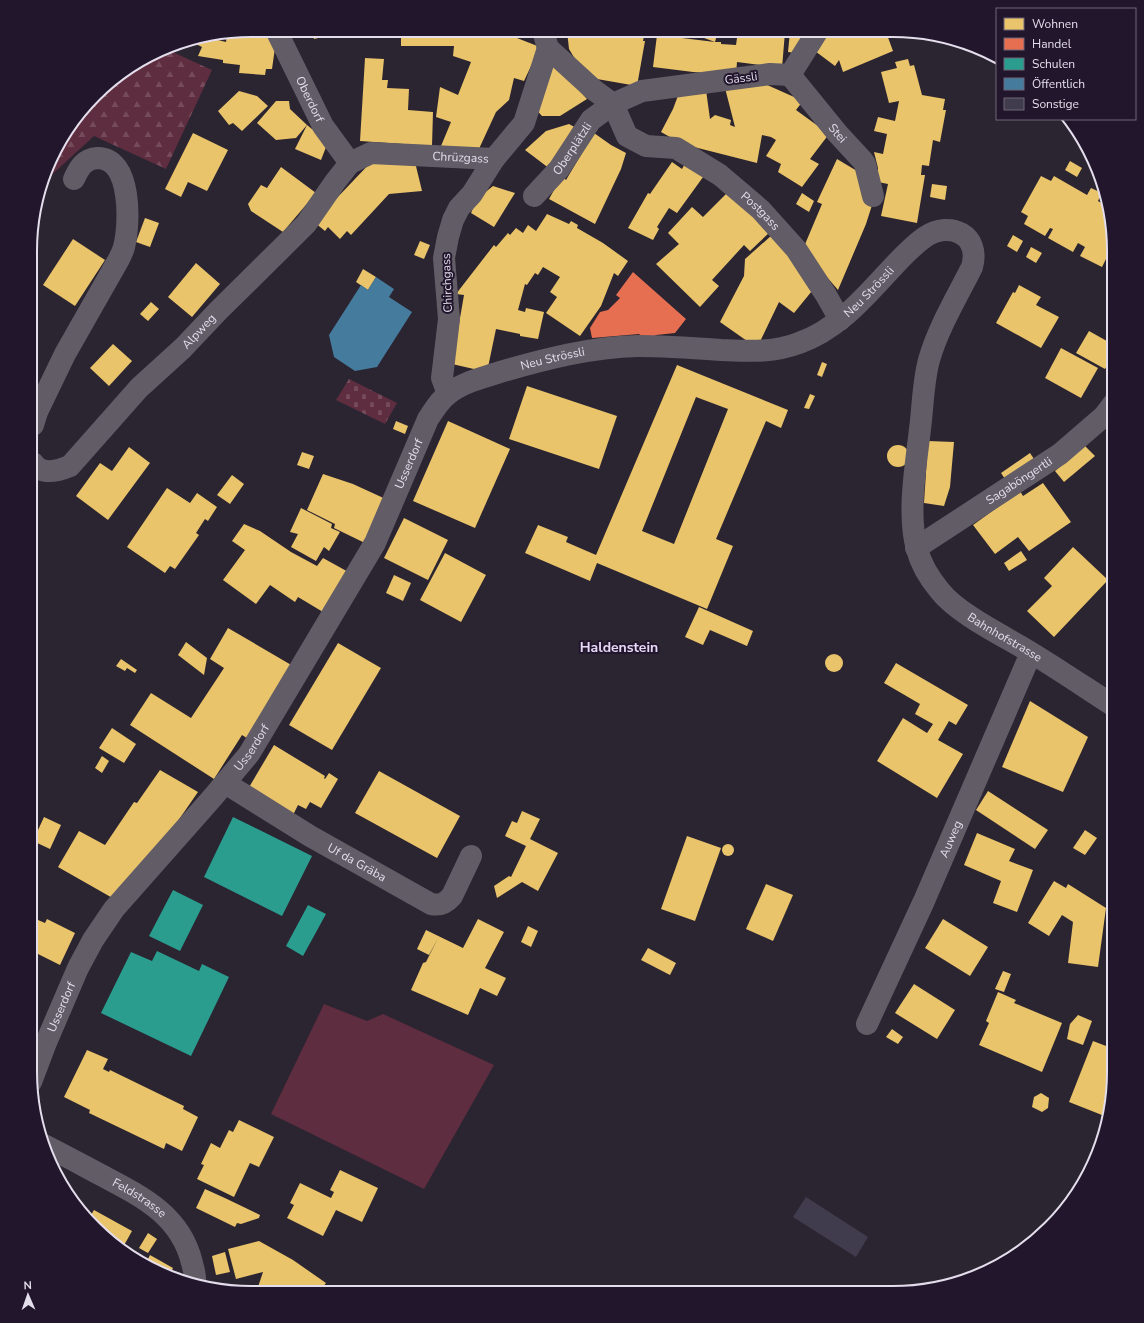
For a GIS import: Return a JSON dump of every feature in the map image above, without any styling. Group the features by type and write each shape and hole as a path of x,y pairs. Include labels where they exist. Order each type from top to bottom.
{"street":[{"name":"Oberdorf","path":"279,37 323,126 350,163"},
{"path":"790,75 814,37"},
{"name":"Chrüzgass","path":"350,163 371,154 494,159 524,123 546,39"},
{"path":"546,39 594,90 613,104"},
{"name":"Gässli","path":"613,104 642,91 770,74 790,75"},
{"name":"Stei","path":"790,75 838,134 863,161 873,196"},
{"name":"Postgass","path":"613,104 627,136 646,146 676,148 720,175 761,210 796,249 826,295 840,320"},
{"name":"Oberplätzli","path":"534,196 560,169 591,120 613,104"},
{"path":"37,412 65,354 124,248 127,208 126,194 120,174 113,163 102,158 92,158 80,167 74,179"},
{"name":"Chirchgass","path":"448,394 442,378 449,319 444,258 453,220 459,208 472,194 494,159"},
{"name":"Alpweg","path":"37,467 46,471 56,471 70,466 139,388 183,348 218,310 306,224 350,163"},
{"name":"Neu Strössli","path":"448,394 466,383 542,359 592,351 637,346 757,352 778,349 800,343 824,331 840,320 926,236 940,231 952,230 967,237 974,254 972,267 941,329 929,360 913,495 913,525 916,548"},
{"name":"Usserdorf","path":"37,1066 78,968 93,940 114,909 225,783 248,754 375,543 428,419 438,403 448,394"},
{"name":"Sagaböngertli","path":"916,548 1060,454 1107,412"},
{"name":"Bahnhofstrasse","path":"916,548 924,568 940,592 951,602 975,620 1031,653 1107,702"},
{"name":"Auweg","path":"867,1024 924,901 1031,653"},
{"name":"Uf da Gräba","path":"225,783 310,836 431,904 438,905 449,900 471,856"},
{"name":"Feldstrasse","path":"51,1148 141,1197 169,1219 186,1242 195,1279"}],"green space":[{"path":"172,52 212,70 166,169 94,136 50,176 59,156 81,121 110,90 132,73"},
{"path":"349,379 397,403 385,424 336,400"},
{"path":"324,1004 367,1021 383,1014 494,1065 424,1189 271,1114"}],"building: Wohnen":[{"path":"237,37 274,37 275,48 272,69 266,69 265,75 239,73 240,65 223,63 223,60 198,56 202,47 196,44 218,40 226,42 226,39"},
{"path":"401,37 514,37 540,47 524,81 514,78 509,100 496,112 478,151 441,146 451,122 436,117 440,87 458,95 471,62 453,56 454,46 401,46"},
{"path":"568,37 644,37 643,41 645,41 637,86 597,79 578,64 569,49"},
{"path":"657,37 674,37 736,45 737,37 785,37 782,68 737,62 736,75 653,67"},
{"path":"701,37 716,37 715,42"},
{"path":"790,37 811,37 802,54 788,52"},
{"path":"825,37 888,37 893,51 843,72 839,60 835,66 815,51"},
{"path":"365,58 384,59 382,80 388,80 387,88 409,89 408,110 433,112 432,146 360,141"},
{"path":"908,59 910,66 914,65 922,95 945,99 943,110 946,110 940,142 933,140 929,166 922,165 921,175 925,175 917,223 881,216 888,184 878,182 878,168 874,152 883,154 887,134 874,131 878,117 895,121 899,101 889,103 881,72 897,68 895,62"},
{"path":"554,63 587,99 560,116 542,116 533,106"},
{"path":"765,84 803,101 796,110 829,134 810,159 819,164 802,187 778,172 781,164 766,156 776,140 771,137 762,135 757,163 694,147 693,150 661,132 673,109 679,93 706,90 710,119 715,115 731,120 730,125 735,127 725,88"},
{"path":"239,91 257,96 268,106 242,131 233,123 229,125 218,111"},
{"path":"276,101 289,101 290,109 307,125 296,138 276,140 257,123"},
{"path":"569,124 578,129 554,172 525,150 546,131"},
{"path":"307,125 328,142 321,160 295,149"},
{"path":"193,133 228,150 207,191 188,182 181,197 165,189"},
{"path":"594,133 626,153 621,169 595,224 549,199 562,176 566,180"},
{"path":"837,159 862,174 873,202 866,224 838,290 803,249 822,204 817,202"},
{"path":"373,160 415,162 422,191 389,194 351,235 347,231 340,239 328,227 325,231 314,222"},
{"path":"687,160 706,173 677,213 669,208 657,227 659,229 653,240 628,228 648,193 650,194 672,162 682,169"},
{"path":"1070,161 1082,168 1077,177 1065,170"},
{"path":"281,167 316,193 283,232 251,211 248,204 261,185 267,188"},
{"path":"1041,176 1051,181 1054,176 1087,195 1091,188 1099,192 1100,197 1098,201 1102,203 1107,237 1107,260 1102,267 1080,256 1085,247 1078,243 1073,252 1048,238 1053,229 1050,228 1045,236 1024,224 1028,216 1021,212"},
{"path":"932,184 947,186 945,200 930,197"},
{"path":"493,186 515,193 494,227 471,213 477,199"},
{"path":"728,192 771,231 750,251 744,245 712,280 719,286 700,307 656,264 679,244 668,233 692,207 703,217"},
{"path":"802,193 814,201 809,212 796,204"},
{"path":"547,214 569,224 571,221 578,225 577,228 603,243 628,261 618,276 614,273 601,306 580,336 546,313 557,297 550,292 560,277 543,267 538,275 535,273 527,285 525,284 518,310 525,312 526,308 544,312 538,339 520,336 520,334 496,329 487,372 452,364 464,295 456,294 494,245 496,247 508,233 510,235 516,228 523,233 528,225 536,231"},
{"path":"145,218 159,223 150,247 136,242"},
{"path":"772,235 816,286 794,313 779,302 757,348 720,322 744,276 745,259"},
{"path":"1013,235 1023,241 1017,252 1007,246"},
{"path":"73,239 105,260 75,306 43,285"},
{"path":"420,241 430,245 424,259 414,255"},
{"path":"1031,247 1042,253 1036,263 1026,257"},
{"path":"196,263 220,284 192,317 168,297"},
{"path":"363,269 376,277 368,290 356,282"},
{"path":"1019,285 1041,297 1036,305 1059,317 1041,348 996,323 1013,292 1015,293"},
{"path":"151,302 159,309 148,321 140,314"},
{"path":"1089,331 1107,341 1107,366 1105,369 1076,353"},
{"path":"113,344 132,361 109,386 90,368"},
{"path":"1061,348 1098,368 1081,398 1045,378"},
{"path":"822,362 827,364 822,377 817,375"},
{"path":"677,365 788,410 781,428 766,421 716,539 733,546 707,609 597,563 590,581 525,553 538,525 568,537 566,542 596,555","holes":["696,397 728,409 674,544 642,531"]},
{"path":"527,386 617,416 599,469 509,439"},
{"path":"810,394 815,396 809,409 804,408"},
{"path":"396,421 408,426 405,434 393,429"},
{"path":"448,421 510,449 475,528 413,501"},
{"path":"928,441 954,442 950,487 944,506 924,503"},
{"path":"898,445 902,446 908,452 908,460 902,466 898,467 894,466 888,460 887,456 888,452 894,446"},
{"path":"1085,446 1095,456 1064,482 1055,471"},
{"path":"129,447 150,463 108,520 76,496 100,463 112,471"},
{"path":"302,452 314,456 309,469 297,465"},
{"path":"1030,453 1034,459 1005,479 1001,473"},
{"path":"323,474 353,484 390,501 369,545 334,528 335,524 307,510"},
{"path":"232,475 244,484 230,504 217,495"},
{"path":"1043,483 1071,522 1029,551 1018,537 995,554 973,525 1020,491 1023,496"},
{"path":"167,488 190,503 197,493 217,507 208,521 205,519 196,533 199,535 175,569 170,566 165,573 127,547"},
{"path":"301,508 332,524 331,528 340,532 329,551 324,547 316,561 291,547 298,534 290,532"},
{"path":"404,518 448,540 428,580 384,558"},
{"path":"244,524 260,531 291,552 317,566 323,558 352,574 328,615 298,597 295,602 270,585 256,604 223,580 245,550 232,541"},
{"path":"1073,547 1107,579 1107,581 1054,637 1027,611 1052,586 1044,578"},
{"path":"1021,551 1027,560 1009,571 1004,563"},
{"path":"445,553 486,575 461,622 420,600"},
{"path":"394,575 411,583 403,601 386,593"},
{"path":"699,607 753,631 747,646 710,630 703,645 685,637"},
{"path":"228,628 293,666 250,740 242,735 214,779 130,725 151,693 191,718 224,668 210,659"},
{"path":"186,642 207,658 204,675 178,655"},
{"path":"338,643 381,668 332,750 289,725"},
{"path":"830,654 838,654 843,659 841,670 838,672 830,672 825,667 825,659"},
{"path":"121,659 137,670 135,673 127,668 125,671 116,666"},
{"path":"896,663 968,705 956,725 949,721 938,740 963,754 937,798 877,761 903,718 927,733 933,724 915,714 920,704 884,683"},
{"path":"1030,701 1088,737 1063,792 1002,767"},
{"path":"112,728 136,744 124,763 99,748"},
{"path":"274,745 325,776 325,779 329,773 338,779 321,808 310,802 306,809 298,805 293,815 248,789"},
{"path":"102,756 109,761 102,773 95,768"},
{"path":"160,770 198,792 173,828 116,900 58,867 79,831 105,845 134,802 137,803"},
{"path":"379,771 460,816 437,858 355,813"},
{"path":"988,791 1048,830 1035,849 976,810"},
{"path":"522,811 540,819 530,839 558,853 538,891 522,882 497,898 494,886 509,876 511,877 526,846 505,836 512,821 517,823"},
{"path":"44,817 61,825 50,849 37,843 37,832"},
{"path":"1085,830 1097,838 1085,855 1073,848"},
{"path":"977,833 1015,849 1009,861 1033,870 1017,912 993,903 1001,881 964,865"},
{"path":"687,836 721,848 695,921 661,909"},
{"path":"726,844 730,844 734,850 730,856 726,856 722,852 722,848"},
{"path":"1054,881 1066,888 1068,884 1106,908 1098,967 1068,963 1073,922 1062,915 1049,936 1028,923"},
{"path":"766,884 793,895 773,941 746,929"},
{"path":"47,919 75,933 60,965 37,954 37,920 45,923"},
{"path":"478,919 504,932 485,968 506,978 497,996 480,988 468,1015 411,990 423,963 426,962 438,938 429,955 417,949 426,930 463,948"},
{"path":"943,919 988,947 970,976 925,948"},
{"path":"528,926 538,931 531,947 521,942"},
{"path":"648,948 676,963 670,975 641,960"},
{"path":"1003,971 1011,974 1004,992 995,989"},
{"path":"914,984 955,1010 937,1039 895,1013"},
{"path":"998,992 1016,1000 1014,1003 1062,1023 1042,1072 979,1045 989,1023 986,1021"},
{"path":"1078,1015 1092,1021 1083,1045 1067,1039 1070,1024"},
{"path":"892,1029 903,1037 898,1044 886,1037"},
{"path":"1093,1041 1107,1046 1107,1086 1103,1115 1069,1102"},
{"path":"87,1050 108,1059 103,1069 109,1072 110,1070 184,1106 183,1109 198,1117 182,1151 166,1143 164,1149 89,1113 90,1110 64,1097"},
{"path":"1041,1093 1049,1098 1048,1108 1042,1112 1032,1107 1034,1097"},
{"path":"239,1120 274,1137 259,1167 250,1163 234,1197 197,1179 204,1165 201,1164 211,1143 220,1148 229,1130 233,1132"},
{"path":"340,1170 378,1188 362,1222 336,1210 323,1236 287,1218 294,1205 290,1203 300,1183 331,1198 334,1192 330,1190"},
{"path":"205,1189 260,1215 259,1218 241,1224 237,1223 235,1227 196,1208"},
{"path":"94,1210 132,1231 124,1245 110,1233 91,1214"},
{"path":"148,1233 157,1239 148,1253 139,1248"},
{"path":"259,1241 293,1260 326,1283 324,1286 258,1286 263,1272 236,1279 228,1249"},
{"path":"225,1252 230,1272 216,1275 212,1256"},
{"path":"150,1255 173,1268 172,1271 148,1259"}],"building: Handel":[{"path":"633,272 686,319 675,333 656,335 648,341 639,334 592,338 590,328 600,312 608,310 620,298 616,295"}],"building: Schulen":[{"path":"233,817 312,856 282,916 204,877"},
{"path":"173,890 203,905 180,951 149,936"},
{"path":"308,905 326,914 303,956 286,946"},
{"path":"157,951 199,971 202,964 229,977 191,1056 101,1013 131,952 152,961"}],"building: Öffentlich":[{"path":"376,277 394,289 389,297 412,312 377,367 355,371 334,357 329,335 361,285 368,290"}],"building: Sonstige":[{"path":"806,1197 868,1237 856,1257 793,1217"}],"district":[{"name":"Haldenstein","path":"619,647"}]}
